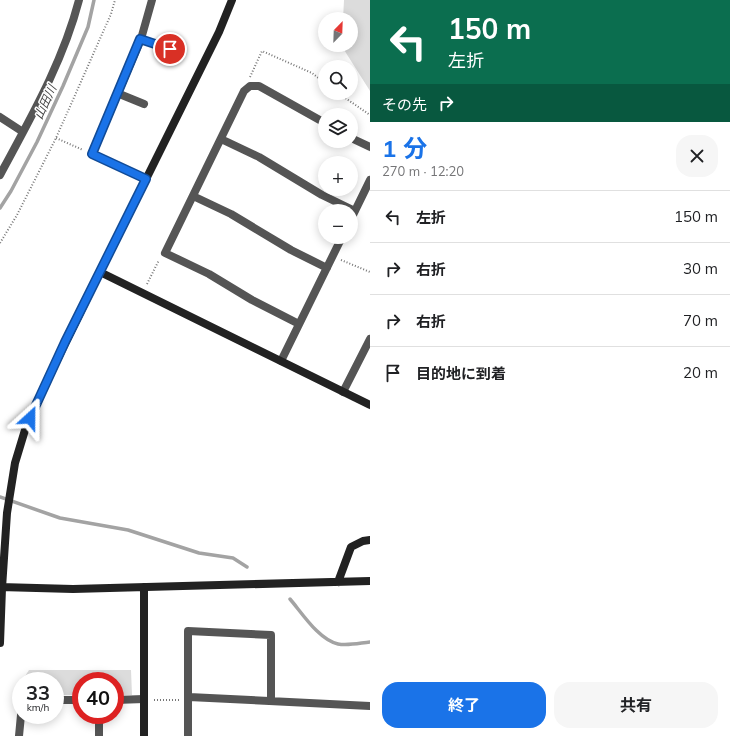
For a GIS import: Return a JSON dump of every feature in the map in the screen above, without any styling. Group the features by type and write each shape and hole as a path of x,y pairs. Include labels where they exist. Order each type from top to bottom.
{"street":[{"path":"0,175 45,90 73,26 79,0"},
{"path":"146,179 92,154 140,39 152,0"},
{"path":"0,643 1,588 7,514 15,463 25,430 100,272 219,32 232,0"},
{"path":"140,39 170,49"},
{"path":"298,324 252,300 209,274 165,253 244,91 250,86 259,86 318,119"},
{"path":"117,93 144,104"},
{"path":"0,117 23,132"},
{"path":"221,138 259,157 322,195 341,204"},
{"path":"358,141 370,147"},
{"path":"358,205 370,180"},
{"path":"193,196 231,214 291,250 327,268"},
{"path":"281,361 339,244"},
{"path":"100,272 370,405"},
{"path":"342,392 367,355 370,339"},
{"path":"338,582 351,547 363,541 370,540"},
{"path":"1,588 73,589 370,581"},
{"path":"144,587 144,736"},
{"path":"188,736 188,631 271,635 271,702"},
{"path":"189,699 370,706"},
{"path":"124,700 144,700"},
{"path":"19,736 20,724"},
{"path":"99,724 99,736"}],"path":[{"path":"0,243 18,215 56,138 111,14 115,0"},
{"path":"250,86 250,77 262,50 312,73 318,78"},
{"path":"348,100 370,115"},
{"path":"56,138 92,154"},
{"path":"143,292 160,258 165,253"},
{"path":"333,257 370,272"},
{"path":"144,700 189,699"}],"shaded area":[{"path":"344,0 370,0 370,91 358,72 358,60 350,60 345,52 358,52 358,12 343,12"},
{"path":"29,670 131,670 132,695 124,695 124,672 72,672 72,695 64,695 64,672 28,672"}],"waterway":[{"name":"山田川","path":"0,208 11,191 37,142 63,86 88,27 94,0"},
{"path":"0,497 60,518 128,530 199,553 233,558 247,567"},
{"path":"290,599 311,625 324,637 331,641 346,645 370,642"}],"route":[{"path":"30,418 65,342 146,179 92,154 140,39 170,49"}]}
